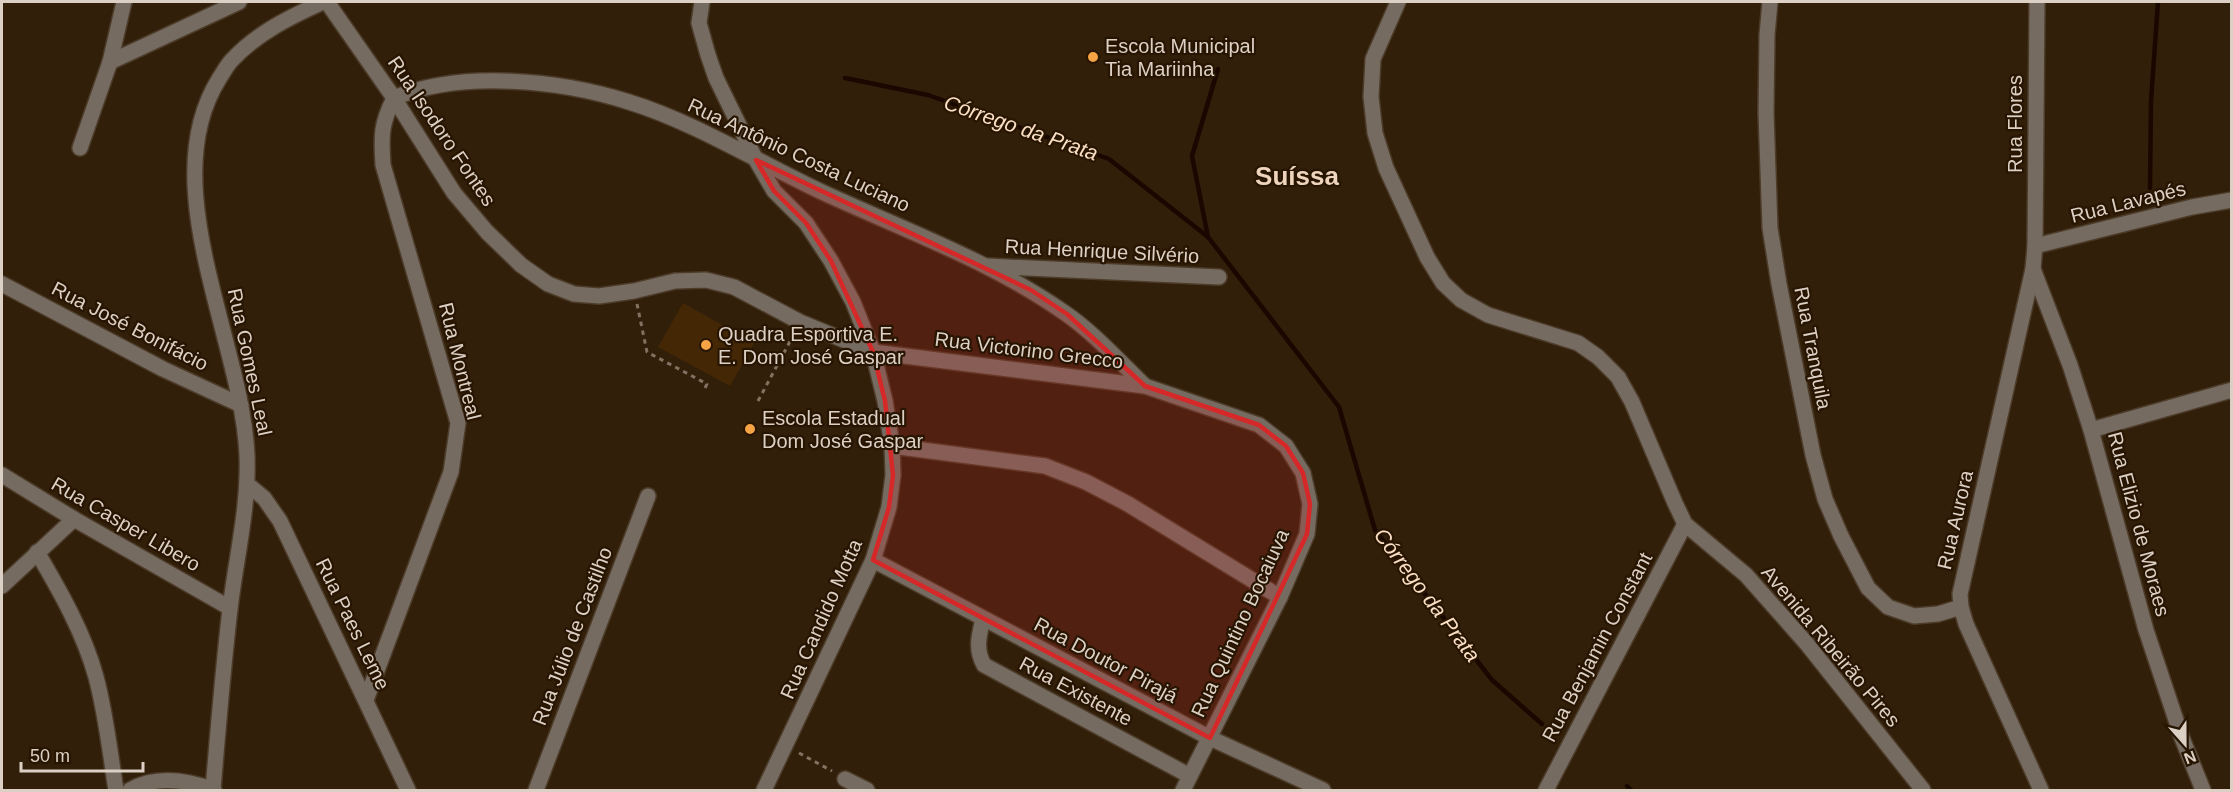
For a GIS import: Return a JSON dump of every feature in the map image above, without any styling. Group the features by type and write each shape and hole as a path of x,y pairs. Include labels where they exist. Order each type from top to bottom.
{"street":[{"path":"80,148 110,62 124,2"},
{"path":"110,62 239,2"},
{"name":"Rua Isodoro Fontes","path":"325,2 394,98 454,193 487,232 521,265 548,284 574,294 599,296 634,291 675,281 706,280 734,287 800,322 873,352"},
{"name":"Rua Gomes Leal","path":"213,790 230,608 247,484 247,452 241,405 199,219 194,173 198,130 210,93 230,61 256,38 291,17 325,2"},
{"name":"Rua Candido Motta","path":"702,2 699,23 708,55 716,78 756,159 774,191 806,223 831,261 853,302 873,352 885,401 892,446 889,507 873,560 787,746 764,790"},
{"name":"Avenida Ribeirão Pires","path":"1398,2 1374,59 1371,97 1375,133 1386,168 1427,257 1443,283 1461,300 1488,315 1578,344 1598,357 1618,377 1632,402 1685,524 1746,575 1807,644 1917,788"},
{"name":"Rua Tranquila","path":"1770,2 1766,90 1770,228 1813,455 1825,499 1868,588 1888,607 1914,616 1938,614 1961,607"},
{"name":"Rua Flores","path":"2036,246 2037,2"},
{"name":"Rua Antônio Costa Luciano","path":"394,98 416,89 468,81 517,82 574,89 629,102 681,123 1031,290 1067,314 1145,386"},
{"name":"Rua Montreal","path":"366,700 451,472 458,423 383,165 381,139 384,118 394,98"},
{"name":"Rua Lavapés","path":"2036,246 2192,207 2232,200"},
{"name":"Rua Aurora","path":"2036,246 2033,269 1960,594 1966,624 2040,790"},
{"name":"Rua Henrique Silvério","path":"984,266 1219,278"},
{"name":"Rua Elizio de Moraes","path":"2033,269 2052,315 2091,430 2146,630 2182,738 2203,790"},
{"name":"Rua José Bonifácio","path":"2,284 163,369 241,405"},
{"name":"Rua Victorino Grecco","path":"873,352 1145,386"},
{"name":"Rua Quintino Bocaiuva","path":"1145,386 1258,425 1286,446 1303,473 1310,504 1306,534 1280,597 1183,790"},
{"path":"2091,430 2232,390"},
{"path":"892,446 1045,466 1076,478 1128,504 1280,597"},
{"name":"Rua Casper Libero","path":"2,475 230,608"},
{"name":"Rua Paes Leme","path":"247,484 264,498 280,521 408,790"},
{"name":"Rua Júlio de Castilho","path":"536,790 648,496"},
{"path":"2,586 74,519"},
{"name":"Rua Benjamin Constant","path":"1546,790 1685,524"},
{"path":"37,552 61,593 96,675 116,790"},
{"name":"Rua Doutor Pirajá","path":"873,560 1210,738 1323,790"},
{"name":"Rua Existente","path":"983,619 977,646 979,657 984,665 1190,776"},
{"path":"845,778 867,790"},
{"path":"130,790 158,781 180,781 213,790"}],"path":[{"path":"634,291 647,352 707,384 703,392"},
{"path":"758,401 800,322"},
{"path":"787,746 845,778"}],"highlighted area":[{"path":"756,160 1031,290 1067,314 1145,386 1259,425 1286,446 1303,473 1310,504 1307,534 1210,738 873,560 889,507 893,475 885,401 873,352 831,261 806,223 774,191"}],"shaded area":[{"name":"Quadra Esportiva E. E. Dom José Gaspar","path":"683,303 754,343 730,386 658,347"}],"waterway":[{"path":"2150,188 2151,101 2158,2"},
{"name":"Córrego da Prata","path":"1208,237 1192,156 1218,69"},
{"name":"Córrego da Prata","path":"845,78 928,95 1109,159 1208,237 1339,407 1375,530 1492,680 1542,724"},
{"name":"Córrego da Prata","path":"1627,786 1631,790"}],"place":[{"name":"Escola Municipal Tia Mariinha","path":"1093,57"},
{"name":"Quadra Esportiva E. E. Dom José Gaspar","path":"706,345"},
{"name":"Escola Estadual Dom José Gaspar","path":"750,429"}],"district":[{"name":"Suíssa","path":"1297,176"}]}
